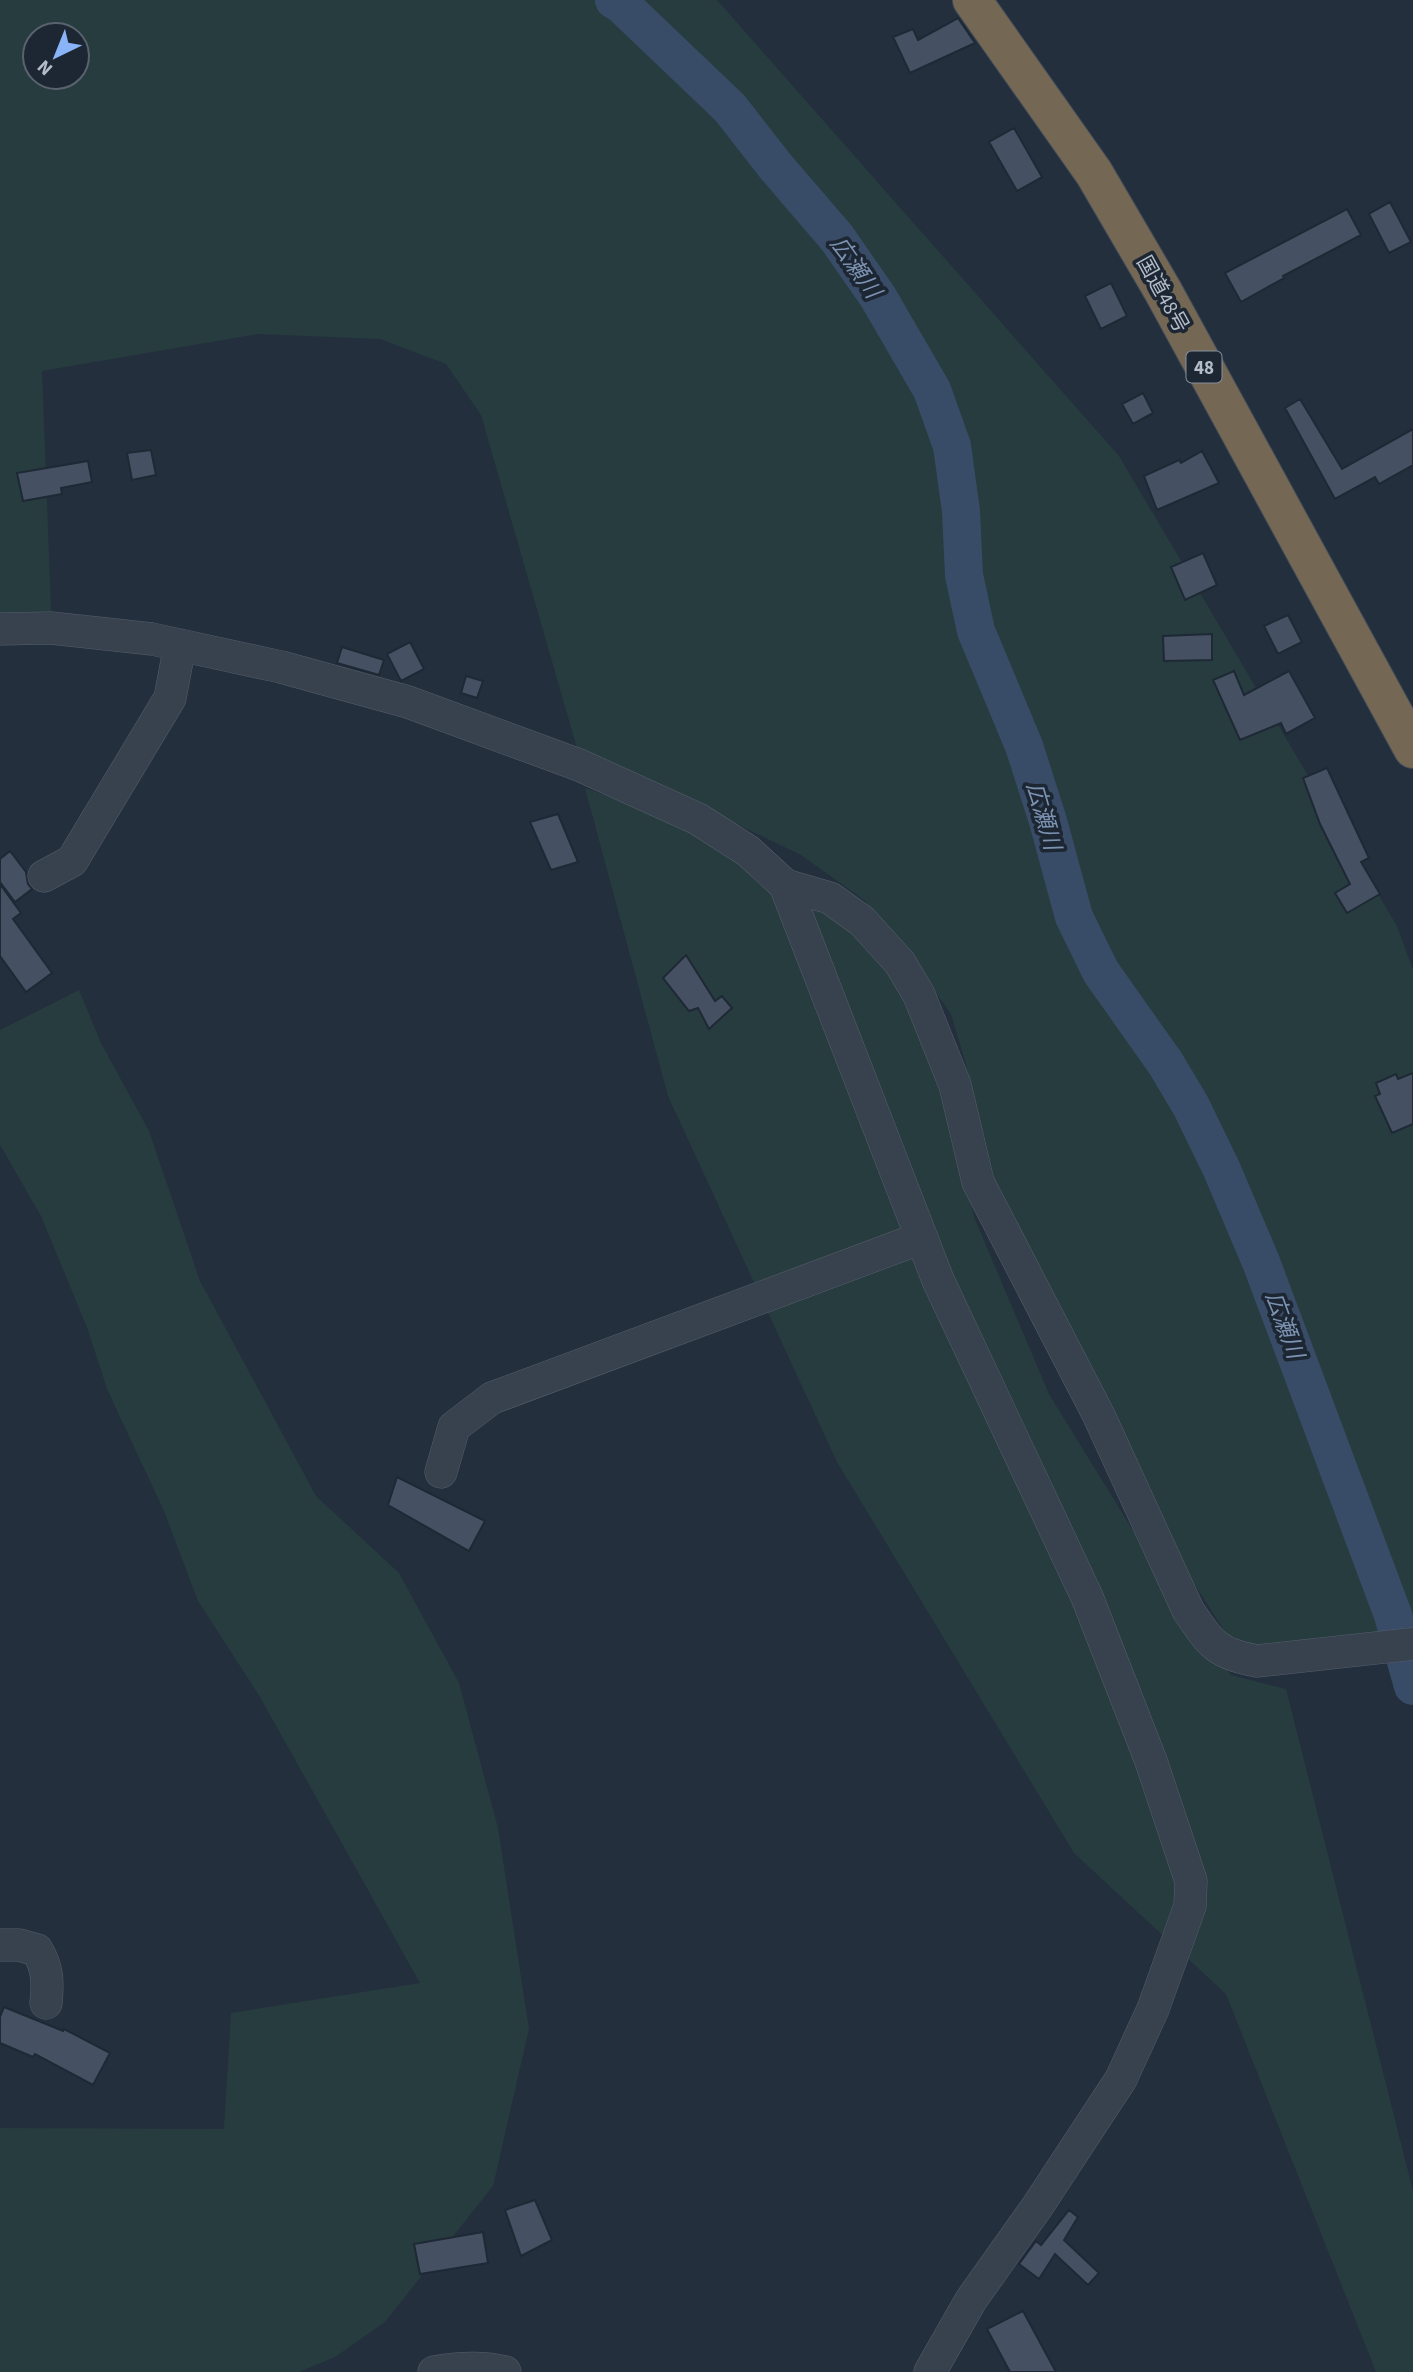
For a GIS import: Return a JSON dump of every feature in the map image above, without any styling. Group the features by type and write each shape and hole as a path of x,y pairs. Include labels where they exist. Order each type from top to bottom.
{"highway":[{"name":"国道48号","path":"972,0 1101,184 1163,290 1413,749"}],"street":[{"path":"0,629 51,628 152,639 281,667 408,702 579,765 698,819 748,851 785,886 921,1238 994,1403 1087,1597 1151,1761 1191,1881 1190,1906 1186,1919 1153,2010 1121,2079 1037,2207 971,2300 930,2372"},
{"path":"44,876 72,861 170,698 180,645"},
{"path":"785,886 830,898 863,921 900,963 919,995 939,1039 955,1085 978,1182 1099,1416 1188,1610 1207,1639 1233,1656 1256,1661 1413,1644"},
{"path":"441,1472 454,1427 492,1398 921,1238"},
{"path":"0,1945 19,1945 37,1951 47,1972 46,2003"},
{"path":"434,2372 463,2369 505,2372"}],"green space":[{"path":"0,0 717,0 1119,456 1397,926 1413,970 1413,1657 1298,1673 1256,1663 1225,1632 1142,1502 993,1187 965,1061 951,1014 906,951 864,900 801,855 577,748 481,415 446,364 380,339 257,334 42,371 52,635 0,636"},
{"path":"585,788 671,819 876,942 940,1058 974,1217 1049,1394 1196,1633 1231,1675 1286,1689 1413,2191 1413,2372 1376,2372 1226,1994 1074,1853 837,1462 668,1096"},
{"path":"79,990 101,1043 149,1131 200,1281 316,1496 399,1573 459,1683 498,1828 529,2029 493,2186 385,2322 335,2357 299,2372 0,2372 0,2128 224,2129 231,2013 420,1983 260,1697 198,1601 164,1511 107,1389 88,1330 41,1216 0,1145 0,1030"}],"building":[{"path":"958,18 975,43 910,73 893,37 913,29 918,40"},
{"path":"1014,128 1042,177 1017,191 989,142"},
{"path":"1390,202 1411,242 1389,253 1369,214"},
{"path":"1347,209 1361,235 1283,276 1284,278 1241,302 1225,273"},
{"path":"1111,283 1127,316 1101,329 1085,296"},
{"path":"1143,393 1153,413 1133,424 1122,404"},
{"path":"1300,399 1342,469 1413,429 1413,465 1379,484 1375,477 1335,499 1285,408"},
{"path":"151,450 156,475 132,480 127,453"},
{"path":"1202,451 1219,483 1157,510 1144,476 1179,460 1181,463"},
{"path":"88,461 92,482 61,488 62,494 23,501 17,473"},
{"path":"1203,553 1217,585 1185,600 1171,567"},
{"path":"1288,615 1302,642 1278,654 1264,626"},
{"path":"1212,634 1212,660 1164,661 1163,636"},
{"path":"410,642 424,669 401,681 387,654"},
{"path":"342,647 384,660 379,675 337,663"},
{"path":"1234,671 1244,695 1289,671 1315,718 1286,734 1281,723 1240,740 1213,680"},
{"path":"466,676 483,681 477,698 461,693"},
{"path":"1327,768 1369,858 1361,862 1380,894 1347,913 1335,893 1350,884 1320,824 1303,778"},
{"path":"558,814 578,862 551,870 530,822"},
{"path":"10,851 26,872 28,884 32,889 15,902 0,882 0,859"},
{"path":"0,884 21,913 13,919 52,973 26,992 0,956"},
{"path":"686,955 715,1001 722,996 732,1008 709,1029 698,1008 689,1011 663,978"},
{"path":"1413,1073 1413,1124 1392,1133 1375,1096 1380,1094 1376,1083 1396,1074 1398,1079"},
{"path":"397,1477 485,1521 469,1551 388,1505"},
{"path":"4,2007 63,2031 64,2029 110,2053 93,2085 35,2054 33,2057 0,2043 0,2017"},
{"path":"535,2200 552,2240 521,2256 505,2210"},
{"path":"1069,2210 1078,2217 1064,2240 1099,2273 1088,2285 1055,2254 1039,2279 1019,2264 1036,2241 1041,2245"},
{"path":"483,2232 488,2263 420,2274 414,2244"},
{"path":"1023,2311 1056,2372 1010,2372 987,2329"}],"waterway":[{"name":"広瀬川","path":"614,0 730,108 837,238 878,297 932,390 952,446 961,511 964,575 976,631 1024,746 1074,917 1101,972 1166,1064 1191,1106 1222,1170 1261,1262 1393,1615 1413,1686"}]}
